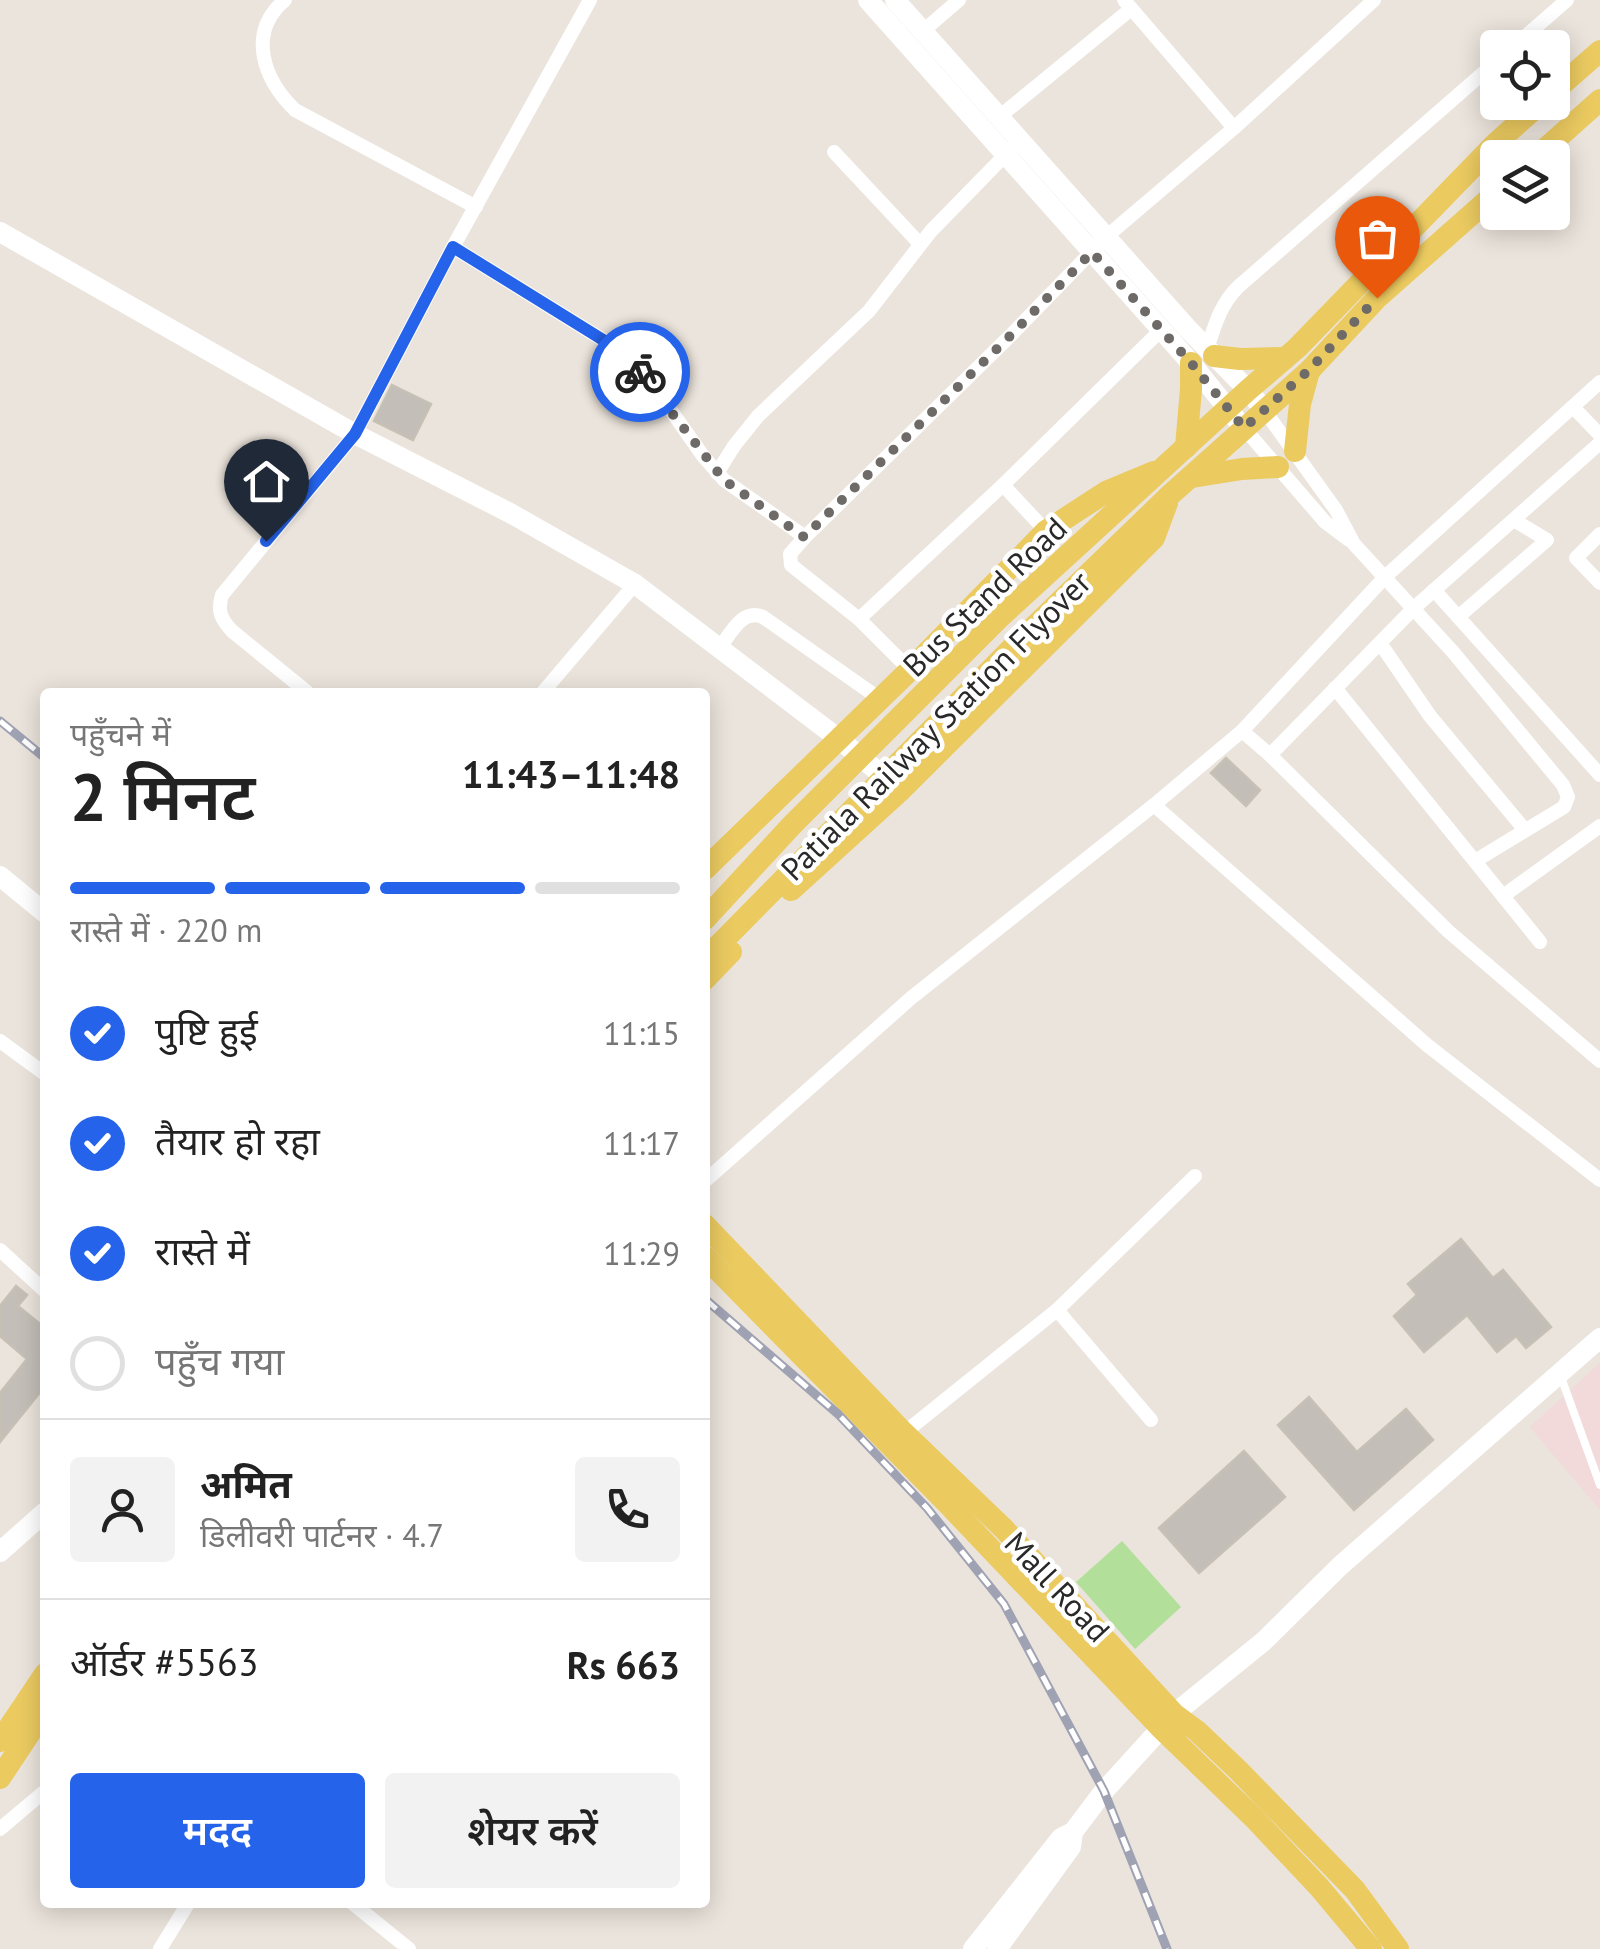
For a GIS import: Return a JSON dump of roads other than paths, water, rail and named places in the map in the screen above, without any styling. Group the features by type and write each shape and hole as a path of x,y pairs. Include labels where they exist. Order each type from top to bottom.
{"main road":[{"path":"1570,77 1600,51"},
{"path":"1555,140 1600,100"},
{"name":"Bus Stand Road","path":"710,864 910,670 1046,531 1106,492 1162,469 1286,358 1521,120"},
{"path":"710,975 790,891 900,790 1154,538 1170,494 1309,370 1377,298 1480,207"},
{"path":"1186,447 1192,389 1204,356 1286,358"},
{"path":"1295,451 1300,404 1309,370"},
{"path":"1191,478 1278,467"},
{"name":"Patiala Railway Station Flyover","path":"710,914 792,824 999,618 1162,469"},
{"name":"Patiala Railway Station Flyover","path":"710,954 1170,494"},
{"name":"Mall Road","path":"710,1231 904,1433 1004,1529 1167,1721 1319,1887 1370,1949"},
{"name":"Mall Road","path":"710,1263 1167,1721 1197,1731 1238,1770 1355,1890 1398,1949"},
{"path":"4,1759 40,1684"},
{"path":"4,1759 40,1716"}],"street":[{"path":"285,0 269,18 263,36 264,60 280,95 296,110 476,206"},
{"path":"302,688 222,620 218,607 222,595 355,434 590,0"},
{"path":"868,0 1012,147 1204,356 1227,409 1324,522 1354,544 1386,576 1563,786 1568,797 1564,807 1475,861"},
{"path":"895,0 999,117 1012,147"},
{"path":"923,31 959,0"},
{"path":"910,670 859,619 789,562 790,554 1099,244 1374,0"},
{"path":"1533,30 1567,0"},
{"path":"999,117 1128,4 1234,128"},
{"path":"1204,356 1224,301 1480,76"},
{"path":"718,473 758,416 869,311 920,244 1012,147"},
{"path":"834,152 920,244"},
{"path":"0,232 355,434 510,513 635,584 900,790"},
{"path":"1099,244 1161,330 1204,356 1248,390 1336,510 1354,544"},
{"path":"453,247 628,359 732,488 804,537"},
{"path":"859,619 1161,330"},
{"path":"710,1177 912,998 1242,731 1386,576 1600,382"},
{"path":"1270,755 1414,608 1600,439 1572,407"},
{"path":"1003,485 1046,531"},
{"path":"1458,617 1547,540 1514,520"},
{"path":"1600,534 1576,558 1600,583"},
{"path":"545,688 635,584"},
{"path":"1434,590 1600,775"},
{"path":"720,648 740,621 754,614 880,699"},
{"path":"1380,643 1430,716 1525,830"},
{"path":"1335,688 1540,942"},
{"path":"1242,731 1448,931 1600,1061"},
{"path":"1154,805 1427,1045 1600,1180"},
{"path":"1502,896 1600,826"},
{"path":"0,876 40,909"},
{"path":"0,1041 40,1070"},
{"path":"904,1433 1057,1310 1195,1176"},
{"path":"0,1250 40,1286"},
{"path":"1057,1310 1151,1420"},
{"path":"973,1949 1060,1838 1073,1832 1167,1721 1264,1641 1340,1566 1600,1338"},
{"path":"0,1552 40,1516"},
{"path":"0,1829 40,1795"},
{"path":"997,1949 1072,1847 1073,1832"},
{"path":"160,1949 185,1908"},
{"path":"359,1908 409,1949"}],"lane":[{"path":"1560,1373 1600,1484"}],"railway":[{"path":"0,721 40,754"},
{"path":"710,1303 838,1414 927,1508 1004,1604 1104,1791 1167,1949"}]}
